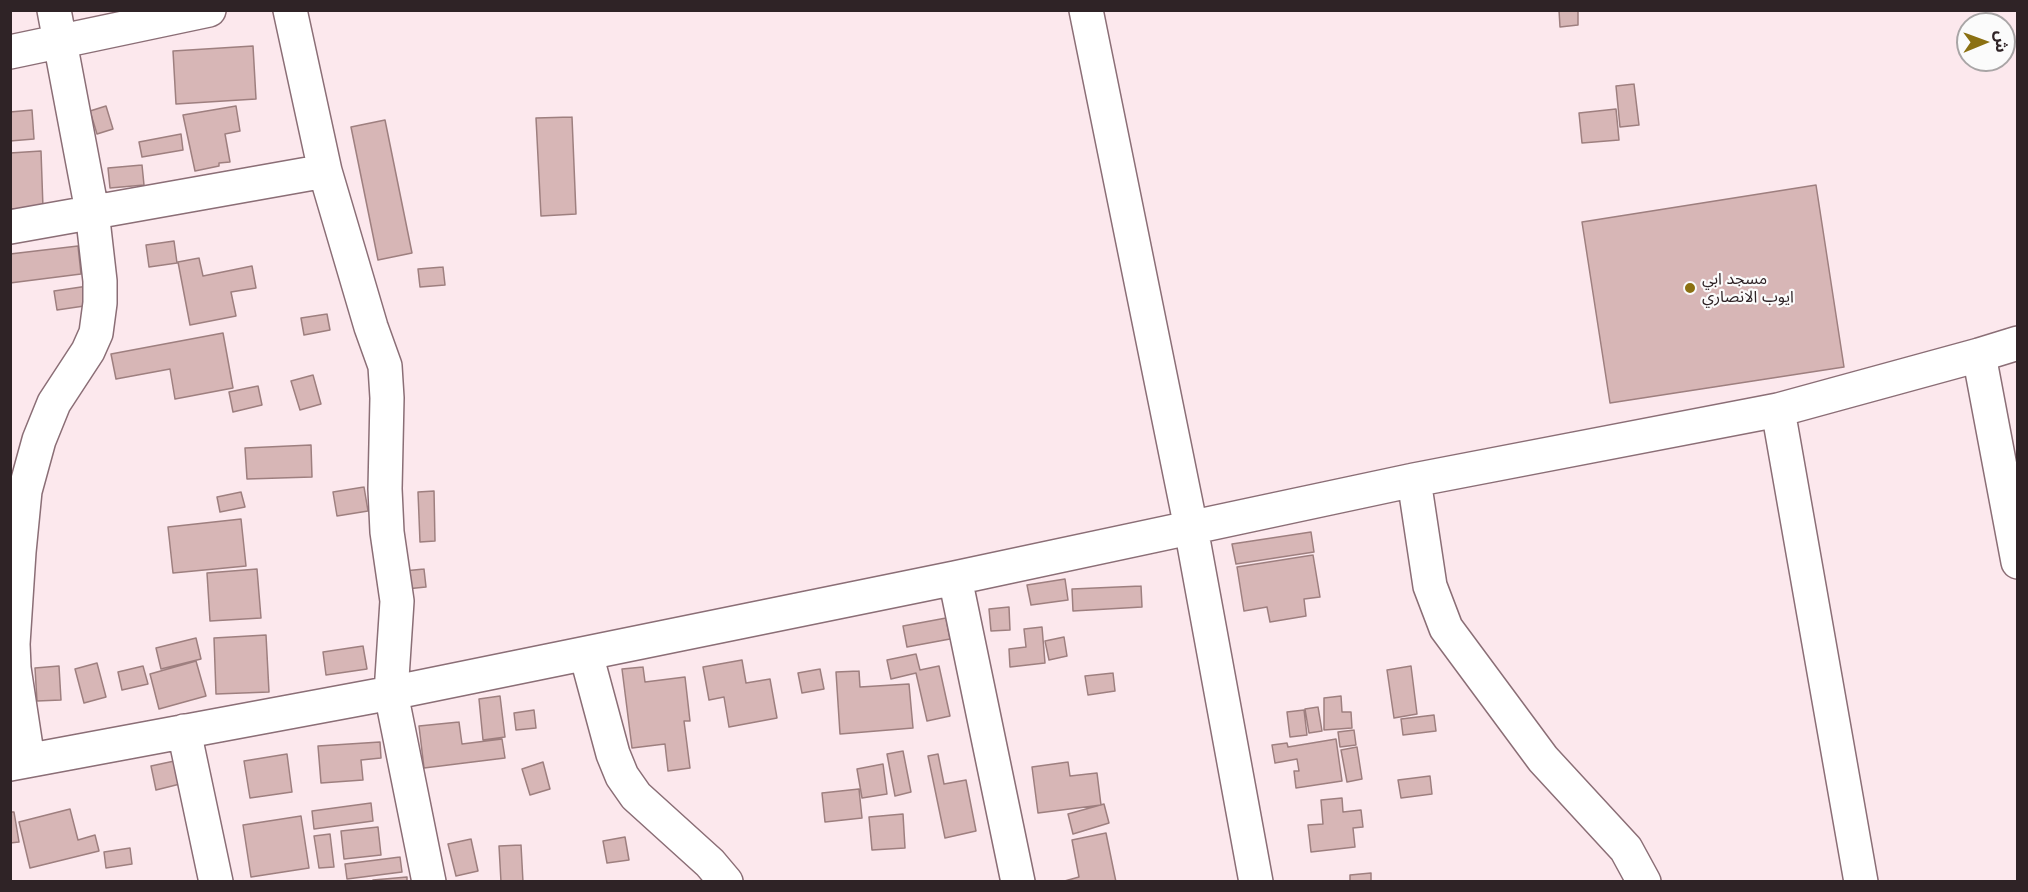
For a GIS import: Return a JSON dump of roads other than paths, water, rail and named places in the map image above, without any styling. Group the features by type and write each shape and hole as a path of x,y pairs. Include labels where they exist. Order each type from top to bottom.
{"street":[{"path":"54,10 92,211 100,281 100,303 96,333 88,351 54,403 39,440 24,501 14,644 20,762 586,654 1414,480 1778,410 1979,356 2018,343"},
{"path":"10,52 209,10"},
{"path":"290,10 326,171 371,327 385,366 387,532 397,601 391,693 429,882"},
{"path":"1086,10 1191,528 1256,882"},
{"path":"10,227 326,171"},
{"path":"1979,356 2018,562"},
{"path":"1778,410 1861,882"},
{"path":"1414,480 1430,586 1446,628 1543,759 1626,849 1644,882"},
{"path":"955,578 1018,882"},
{"path":"586,654 613,754 622,776 636,796 710,863 726,882"},
{"path":"184,731 216,882"}],"place":[{"name":"مسجد ابي ايوب الانصاري","path":"1690,288"}]}
